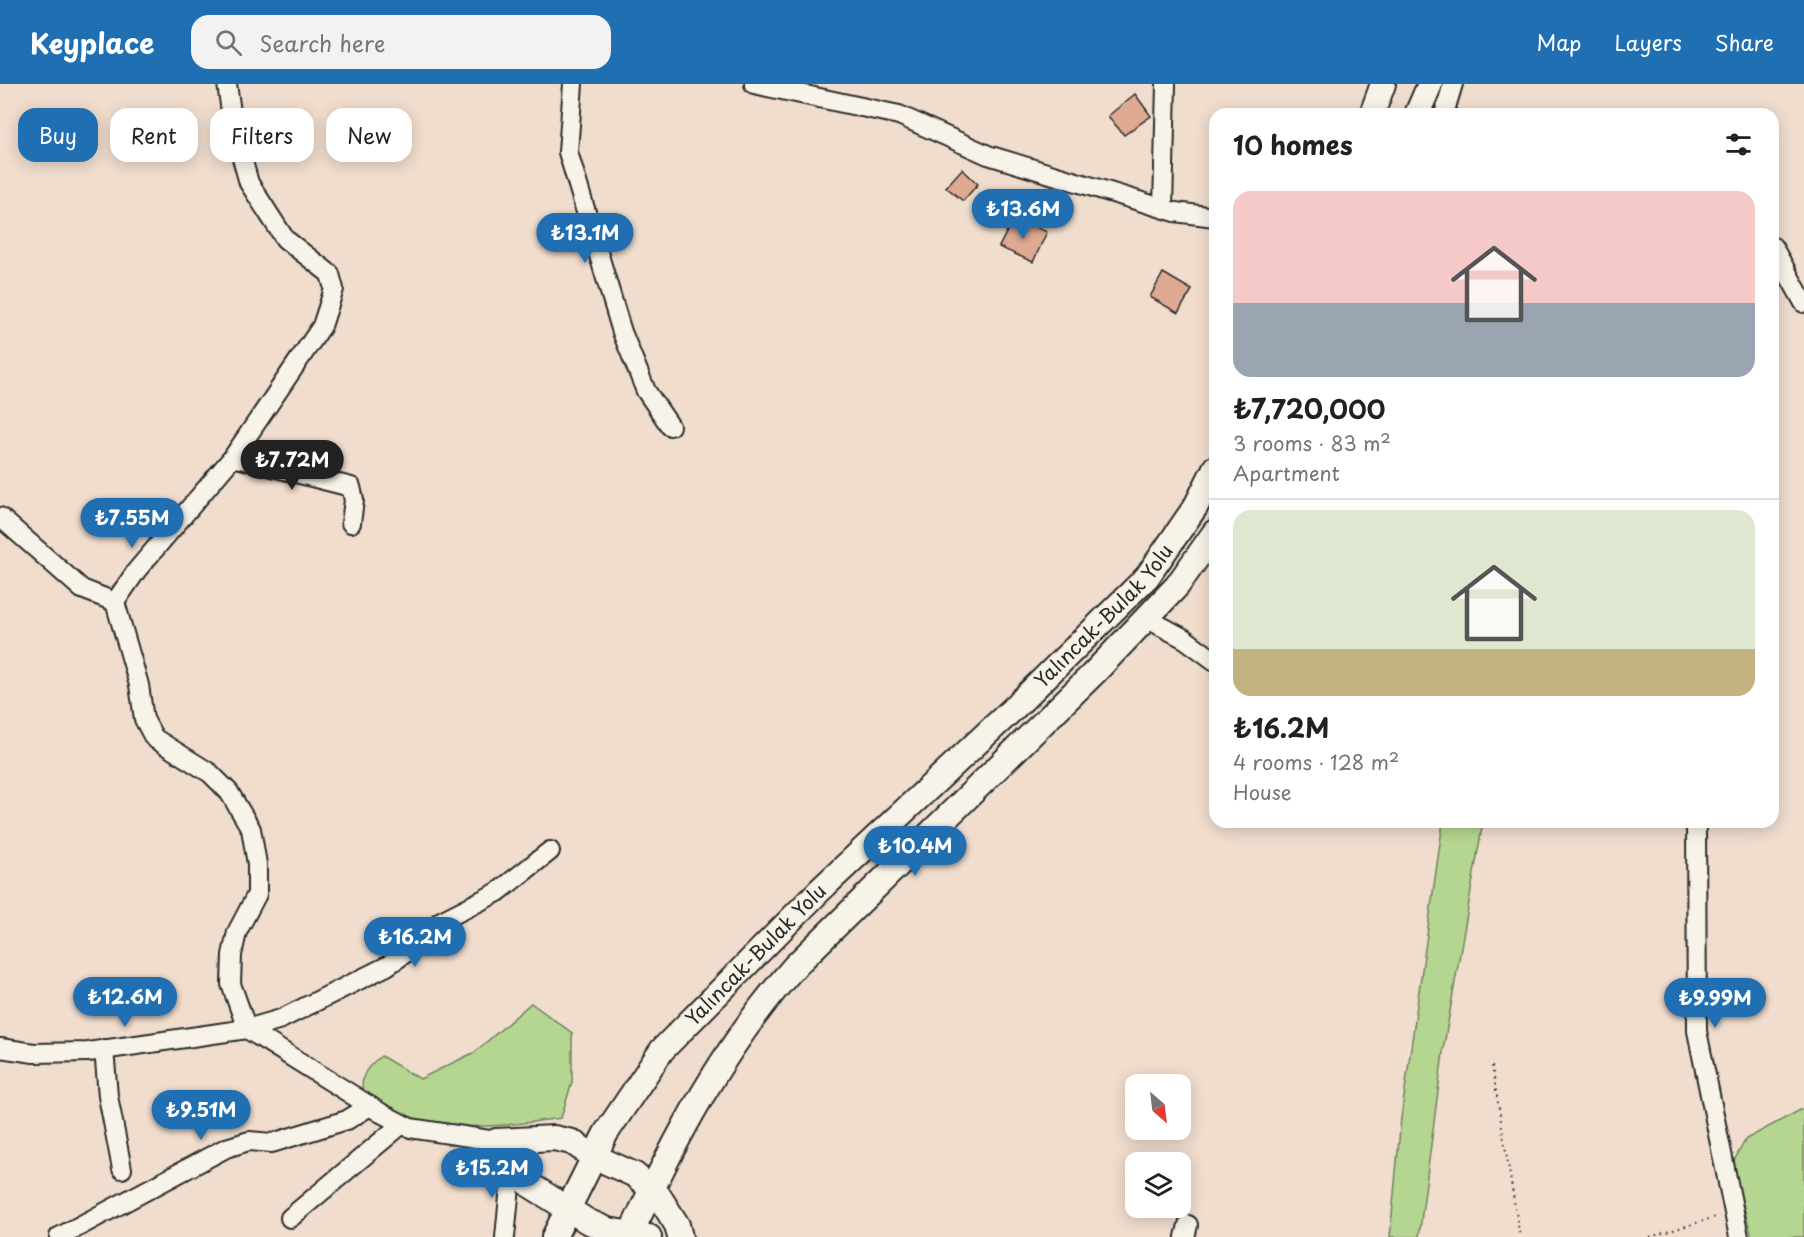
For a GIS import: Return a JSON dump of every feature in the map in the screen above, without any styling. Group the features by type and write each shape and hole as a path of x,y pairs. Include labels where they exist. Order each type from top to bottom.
{"main road":[{"path":"1374,108 1383,84"},
{"path":"1420,108 1430,84"},
{"name":"Yalıncak-Bulak Yolu","path":"554,1237 593,1156 644,1073 662,1050 725,984 1147,577 1196,506 1209,480"},
{"name":"Yalıncak-Bulak Yolu","path":"636,1236 651,1189 725,1055 757,1009 795,966 1094,673 1177,586 1209,541"},
{"path":"496,1140 565,1139 593,1156 630,1172 651,1189 672,1215 680,1237"},
{"path":"496,1140 512,1166 530,1185 598,1227 636,1236"}],"street":[{"path":"115,602 137,570 233,457 322,326 334,290 330,274 285,239 249,183 233,126 227,84"},
{"path":"573,84 568,152 622,332 646,391 670,426"},
{"path":"754,84 899,115 988,155 1164,208 1209,216"},
{"path":"1164,208 1166,84"},
{"path":"1446,108 1453,84"},
{"path":"1779,258 1804,303"},
{"path":"233,457 351,487 354,500 351,523"},
{"path":"0,517 82,589 115,602"},
{"path":"115,602 129,648 144,719 154,738 210,773 229,792 251,829 257,864 256,894 237,932 232,955 231,984 247,1029 402,1124 431,1133 496,1140"},
{"path":"1146,618 1185,639 1209,657"},
{"path":"1696,828 1697,1031 1739,1237"},
{"path":"0,1048 34,1053 104,1049 247,1029 309,1007 387,966 407,952 441,921 498,892 550,851"},
{"path":"104,1049 108,1096 123,1169"},
{"path":"58,1237 226,1148 249,1141 272,1143 347,1120 370,1106"},
{"path":"290,1218 402,1124"},
{"path":"505,1237 512,1166"}],"path":[{"path":"1492,1066 1520,1237"},
{"path":"1650,1237 1733,1211"}],"green space":[{"path":"1442,828 1482,828 1444,1045 1419,1237 1390,1237 1401,1118"},
{"path":"531,1003 572,1033 572,1082 561,1118 492,1126 458,1126 416,1119 363,1098 364,1074 381,1056 420,1079 475,1052"},
{"path":"1804,1108 1804,1237 1752,1237 1732,1164 1746,1139"}],"building":[{"path":"1135,94 1151,116 1124,135 1108,116"},
{"path":"962,169 978,184 963,201 946,187"},
{"path":"1014,217 1047,232 1033,262 999,247"},
{"path":"1163,273 1192,290 1178,313 1150,297"}]}
